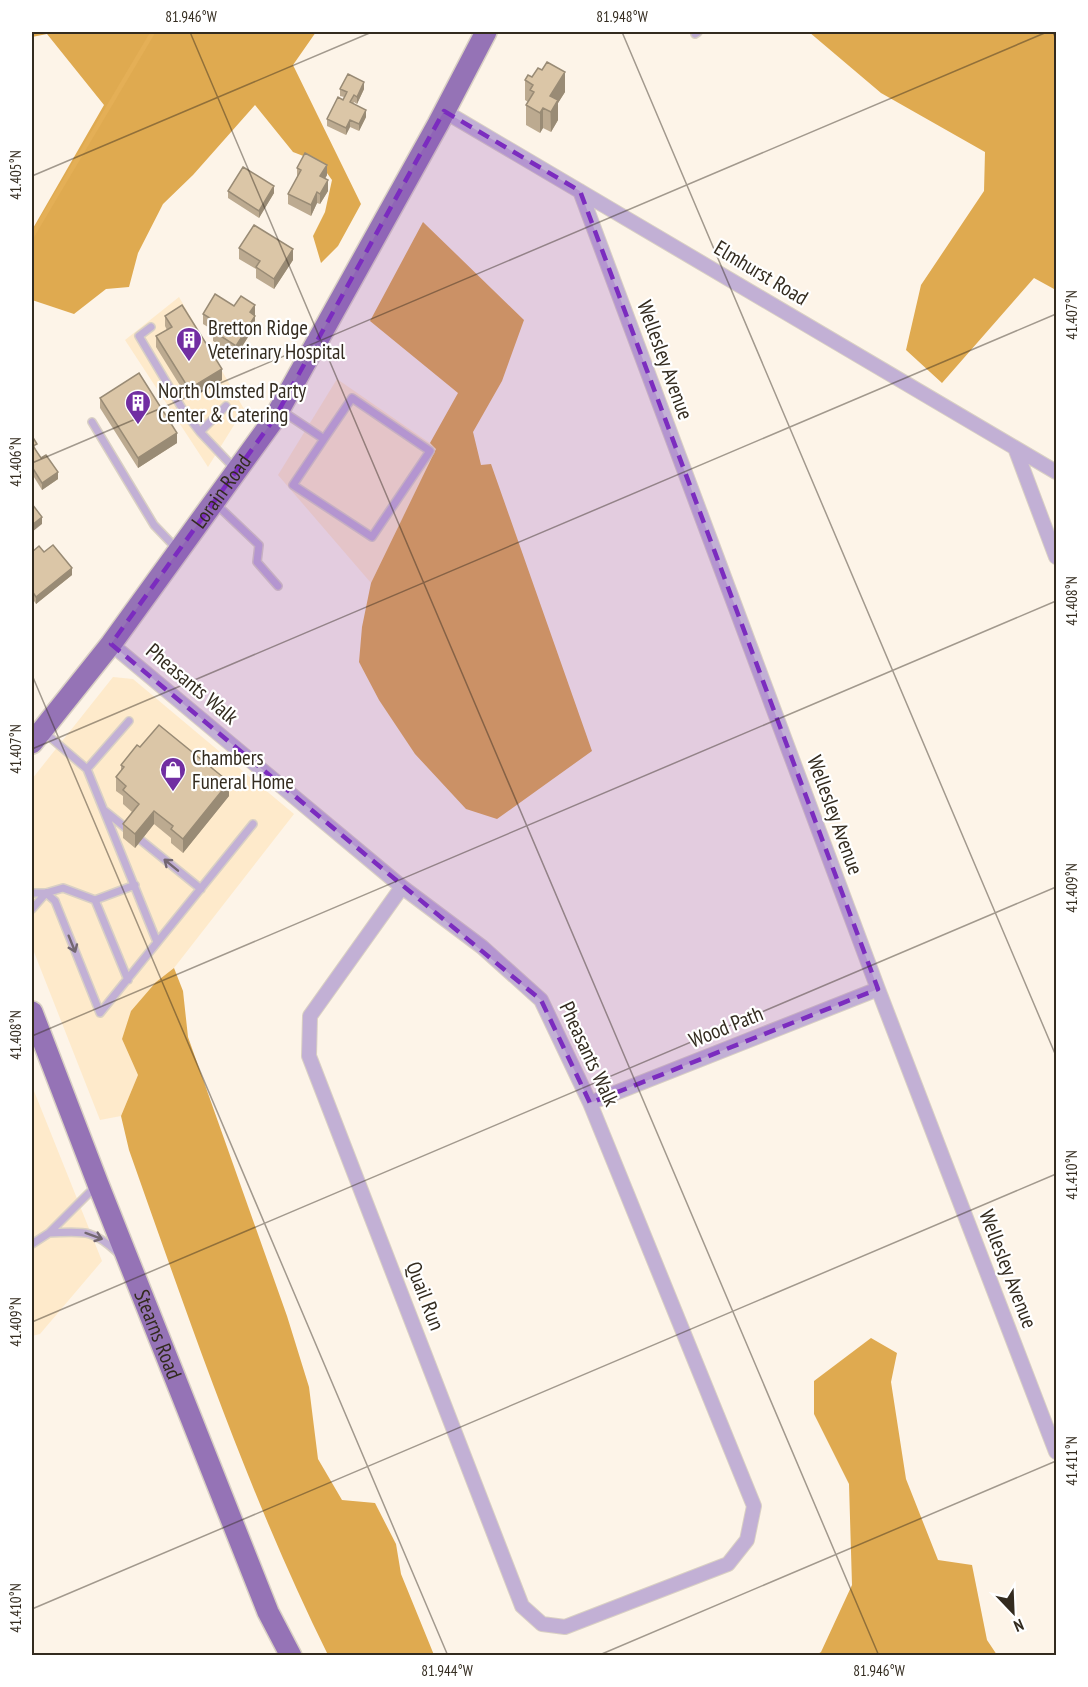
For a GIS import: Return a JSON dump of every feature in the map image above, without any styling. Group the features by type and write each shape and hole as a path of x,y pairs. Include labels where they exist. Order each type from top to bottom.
{"main road":[{"name":"Lorain Road","path":"35,738 111,644 280,410 486,32"},
{"name":"Stearns Road","path":"32,1012 129,1264 268,1612 291,1656"}],"street":[{"name":"Elmhurst Road","path":"444,111 1056,472"},
{"name":"Wellesley Avenue","path":"580,191 878,989 1056,1452"},
{"path":"1015,448 1056,557"},
{"name":"Pheasants Walk","path":"111,644 402,886 482,947 541,1000 590,1103 753,1506 747,1540 728,1564 650,1595"},
{"name":"Quail Run","path":"402,886 310,1016 309,1056 522,1606 542,1624 565,1627 650,1595"},
{"name":"Wood Path","path":"590,1103 878,989"}],"lane":[{"path":"151,327 139,336 183,410 200,432 237,470"},
{"path":"352,398 430,451 372,537 293,484 324,439 352,398"},
{"path":"200,432 226,406"},
{"path":"280,410 324,439"},
{"path":"92,422 154,525 179,550"},
{"path":"214,502 259,545 257,562 278,586"},
{"path":"87,769 129,722"},
{"path":"35,738 87,769 157,942"},
{"path":"104,810 201,889"},
{"path":"46,893 55,902 100,1013 253,824"},
{"path":"32,893 46,893 63,888 95,900 135,885"},
{"path":"32,909 46,893"},
{"path":"95,900 128,980"},
{"path":"32,1244 49,1233 98,1184"},
{"path":"49,1233 85,1232 101,1237 129,1264"}],"highlighted area":[{"path":"444,111 580,191 878,989 590,1103 541,1000 111,644 274,419"}],"shaded area":[{"path":"32,32 316,32 293,65 361,204 338,246 321,263 313,236 325,212 332,180 319,162 293,152 255,105 193,175 163,204 138,253 129,287 106,289 74,314 32,300 32,230 104,105 47,34 32,37"},
{"path":"809,32 1056,32 1056,315 1054,289 1034,278 942,383 906,350 921,285 984,191 985,152 881,93"},
{"path":"423,222 524,320 502,381 473,432 481,465 491,464 592,751 497,819 466,809 415,754 379,700 359,662 362,627 371,583 436,449 430,443 458,393 370,321"},
{"path":"179,297 244,409 208,467 125,340"},
{"path":"337,379 437,448 371,583 278,475"},
{"path":"113,677 133,679 294,814 174,968 156,982 122,1039 138,1075 121,1116 100,1120 32,947 32,779"},
{"path":"174,968 183,991 188,1037 287,1316 309,1387 318,1459 342,1500 375,1503 396,1544 401,1574 434,1655 328,1655 271,1531 221,1406 129,1150 121,1116 138,1075 122,1039 131,1011 156,982"},
{"path":"32,1086 102,1261 40,1334 32,1336"},
{"path":"871,1338 897,1353 891,1382 906,1479 938,1560 972,1565 987,1640 997,1655 816,1655 821,1652 852,1585 849,1484 814,1414 814,1381"}],"building":[{"path":"547,62 565,72 550,96 558,100 551,112 543,108 540,113 526,105 534,92 530,90 533,85 525,80 528,75 532,77 538,68 542,70"},
{"path":"348,74 364,82 357,97 354,95 350,102 366,110 359,124 350,120 346,128 327,119 338,97 343,100 347,92 340,89"},
{"path":"305,153 327,165 320,176 328,180 320,194 317,192 311,205 288,194 301,170 297,168"},
{"path":"243,167 274,186 259,211 228,191"},
{"path":"254,225 293,249 274,279 256,267 260,261 239,248"},
{"path":"215,294 234,306 241,296 255,305 250,312 255,316 236,346 213,331 218,323 203,314"},
{"name":"Bretton Ridge Veterinary Hospital","path":"182,305 222,369 189,389 156,336 172,327 165,316"},
{"name":"North Olmsted Party Center & Catering","path":"139,373 177,433 138,458 100,398"},
{"path":"32,436 37,444 33,446 41,458 46,455 58,472 42,483 32,467"},
{"path":"32,504 42,517 32,525"},
{"path":"53,545 72,568 36,597 32,591 32,552 39,546 44,552"},
{"name":"Chambers Funeral Home","path":"159,725 229,782 183,839 171,829 173,826 154,811 135,834 123,824 139,804 123,790 126,786 116,777 124,767 121,765 137,745 140,747"}],"waterway":[{"path":"32,236 153,32"}],"place":[{"name":"Bretton Ridge Veterinary Hospital","path":"189,363"},
{"name":"North Olmsted Party Center & Catering","path":"138,426"},
{"name":"Chambers Funeral Home","path":"173,793"}]}
